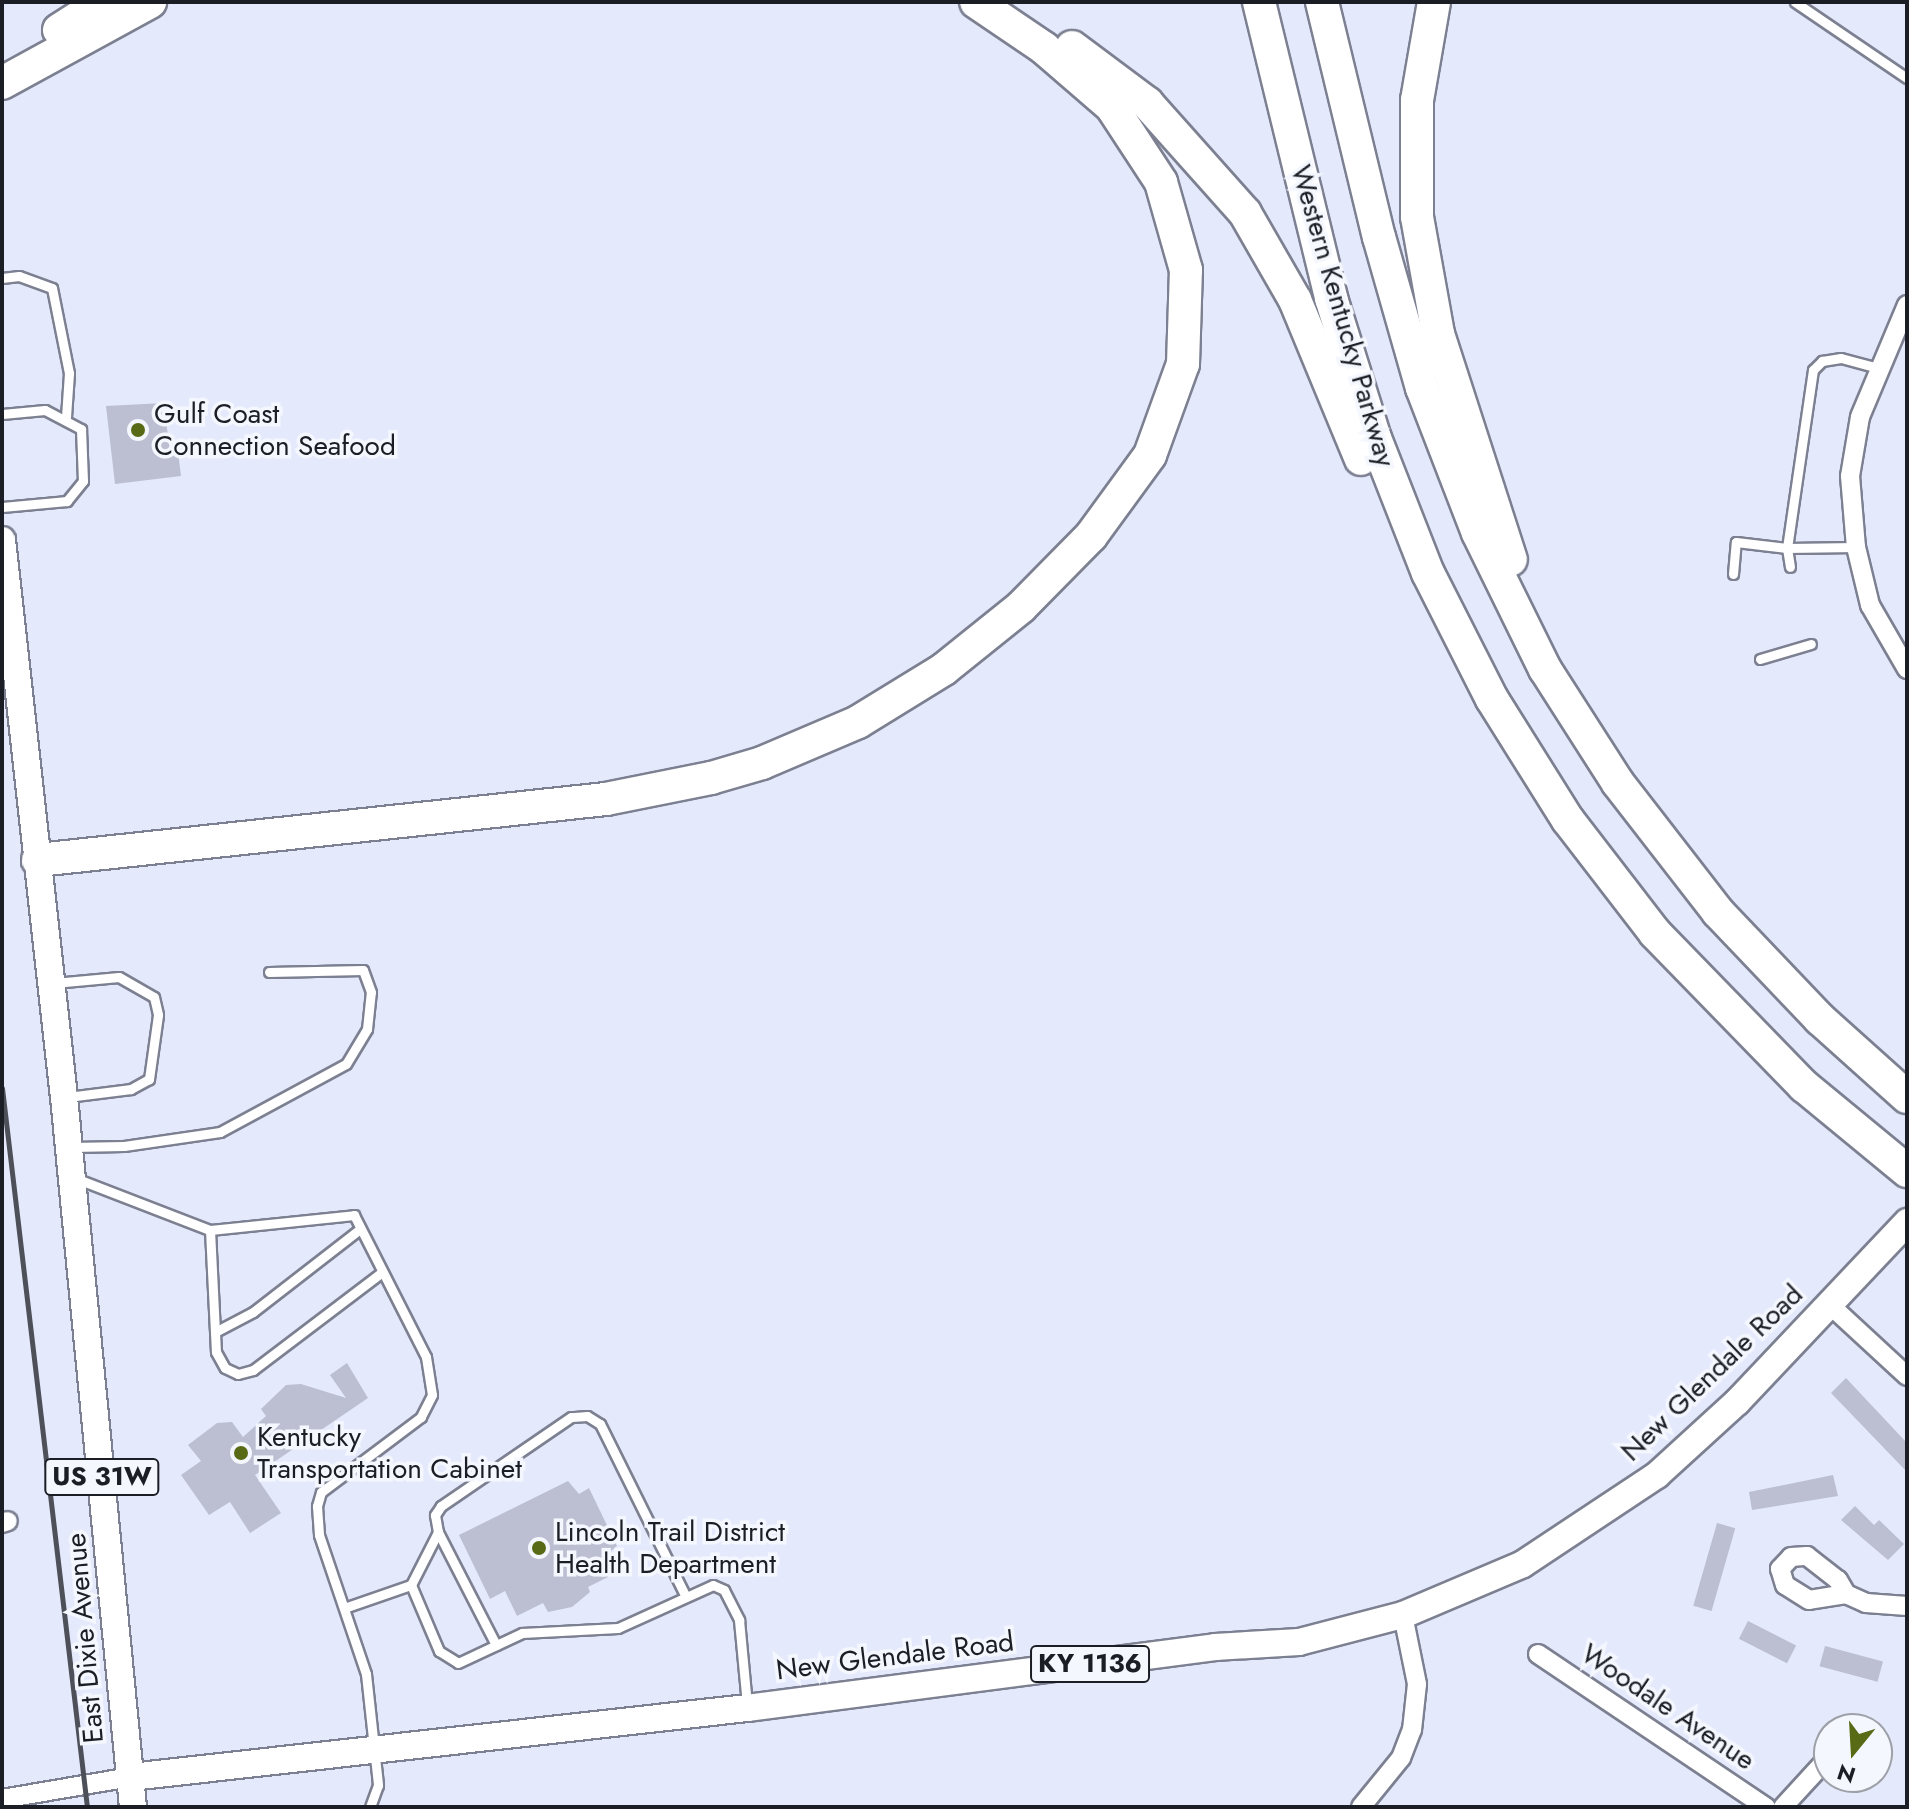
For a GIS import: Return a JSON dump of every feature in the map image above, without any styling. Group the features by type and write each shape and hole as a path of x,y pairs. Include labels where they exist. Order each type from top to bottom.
{"highway":[{"path":"7,72 103,2"},
{"path":"7,72 150,2"},
{"path":"38,860 606,799 711,778 762,763 858,722 944,669 1021,607 1091,536 1150,455 1183,364 1186,270 1161,182 1112,107 1044,48 976,2"},
{"path":"997,2 1066,42 1147,103 1245,213 1295,300 1389,524 1466,678 1554,813 1624,903 1655,933"},
{"name":"Western Kentucky Parkway","path":"1259,2 1352,369 1428,573 1529,761 1655,933 1783,1067 1907,1171"},
{"name":"Western Kentucky Parkway","path":"1322,2 1399,313 1449,461 1545,669 1618,783 1670,854 1768,967 1907,1097"},
{"path":"1434,2 1417,100 1414,159 1417,217 1438,334 1518,578 1618,783"}],"main road":[{"name":"US 31W","path":"2,540 72,1177"},
{"name":"East Dixie Avenue","path":"72,1177 133,1807"},
{"name":"New Glendale Road","path":"131,1777 747,1708 1215,1647 1299,1642 1403,1615 1523,1564 1614,1508 1698,1440 1907,1222"}],"street":[{"path":"1907,305 1860,417 1850,476 1856,547 1870,605 1907,669"},
{"path":"1829,1304 1907,1376"},
{"path":"1846,1594 1866,1603 1907,1606"},
{"path":"1361,1807 1401,1758 1412,1730 1417,1684 1403,1615"},
{"name":"Woodale Avenue","path":"1538,1654 1766,1807"},
{"path":"1783,1807 1813,1774"},
{"path":"2,1799 131,1777"}],"lane":[{"path":"1795,2 1907,78"},
{"path":"2,278 19,276 52,288 69,373 66,417"},
{"path":"1790,567 1787,548 1813,370 1822,361 1841,358 1878,368"},
{"path":"2,414 45,410 66,417 81,429 83,481 67,501 2,507"},
{"path":"1733,574 1736,542 1787,548 1856,547"},
{"path":"1760,659 1811,644"},
{"path":"69,1147 124,1146 220,1132 346,1064 367,1029 371,992 363,970 269,972"},
{"path":"52,983 119,977 154,997 158,1015 149,1079 131,1089 64,1097"},
{"path":"72,1177 210,1230 354,1215 426,1357 432,1395 421,1417 321,1492 319,1535 347,1607 366,1674 378,1785 370,1807"},
{"path":"215,1332 253,1312 360,1229"},
{"path":"210,1230 216,1352 225,1368 238,1374 253,1370 382,1272"},
{"path":"496,1645 438,1532 435,1515 441,1506 571,1417 587,1416 600,1424 685,1595"},
{"path":"347,1607 411,1585 438,1532"},
{"path":"411,1585 445,1659 458,1663 522,1633 618,1628 685,1595 713,1585 724,1590 739,1620 747,1708"}],"building":[{"name":"Gulf Coast Connection Seafood","path":"164,403 170,453 178,452 181,476 115,484 106,406"},
{"name":"Kentucky Transportation Cabinet","path":"347,1363 368,1398 255,1475 281,1513 250,1533 230,1502 209,1515 181,1475 201,1461 188,1445 217,1423 232,1422 243,1437 266,1416 261,1409 286,1385 301,1384 346,1398 330,1375"},
{"path":"1846,1378 1907,1443 1907,1472 1831,1393"},
{"path":"1833,1475 1838,1496 1752,1510 1749,1492"},
{"name":"Lincoln Trail District Health Department","path":"568,1481 579,1494 589,1488 617,1546 605,1556 614,1574 588,1587 590,1592 572,1607 548,1612 543,1603 517,1616 505,1591 490,1599 459,1535"},
{"path":"1855,1506 1874,1525 1879,1520 1904,1544 1888,1560 1841,1520"},
{"path":"1717,1523 1735,1528 1712,1611 1693,1606"},
{"path":"1748,1621 1796,1646 1787,1663 1739,1639"},
{"path":"1825,1646 1883,1662 1878,1682 1820,1666"}],"railway":[{"path":"2,1088 87,1807"}],"place":[{"name":"Gulf Coast Connection Seafood","path":"138,430"},
{"name":"Kentucky Transportation Cabinet","path":"241,1453"},
{"name":"Lincoln Trail District Health Department","path":"539,1548"}]}
